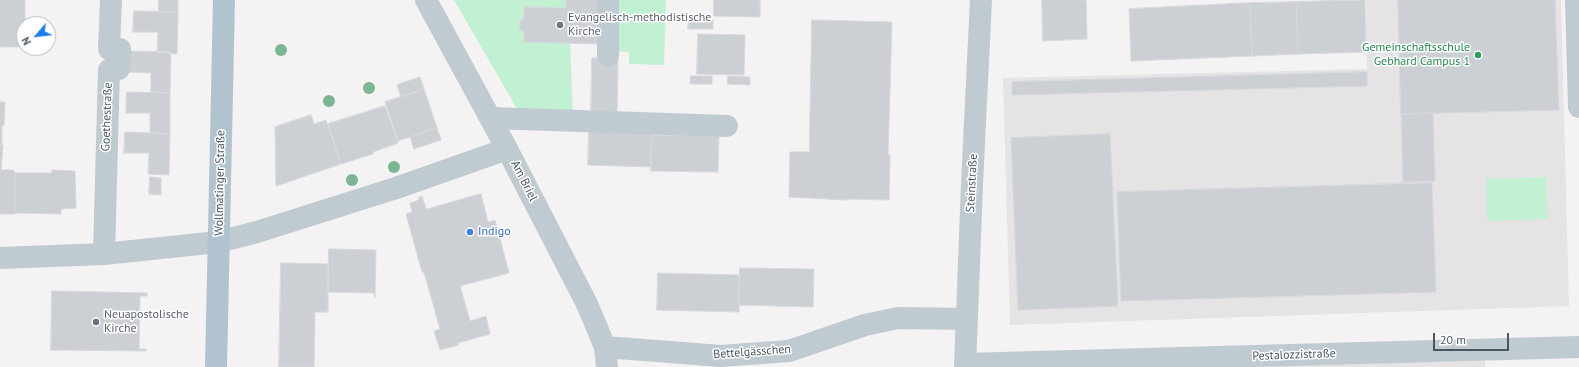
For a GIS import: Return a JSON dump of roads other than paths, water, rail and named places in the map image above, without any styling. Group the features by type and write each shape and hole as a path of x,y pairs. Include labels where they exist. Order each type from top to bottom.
{"main road":[{"name":"Wollmatinger Straße","path":"216,367 224,0"}],"street":[{"name":"Goethestraße","path":"104,254 108,70 119,69 120,56 120,49 109,49 111,0"},
{"name":"Am Briel","path":"426,0 508,149 587,304 606,357"},
{"path":"608,0 608,55"},
{"name":"Steinstraße","path":"965,365 981,0"},
{"path":"1576,0 1579,107"},
{"path":"491,118 727,126"},
{"path":"0,258 104,254 218,242 257,232 396,188 508,149"},
{"name":"Bettelgässchen","path":"606,357 721,356 789,351 865,325 898,318 967,319"},
{"name":"Pestalozzistraße","path":"965,365 1579,347"}],"place":[{"name":"Evangelisch-methodistische Kirche","path":"560,25"},
{"name":"Gemeinschaftsschule Gebhard Campus 1","path":"1478,55"},
{"name":"Indigo","path":"470,232"},
{"name":"Neuapostolische Kirche","path":"96,322"}]}
